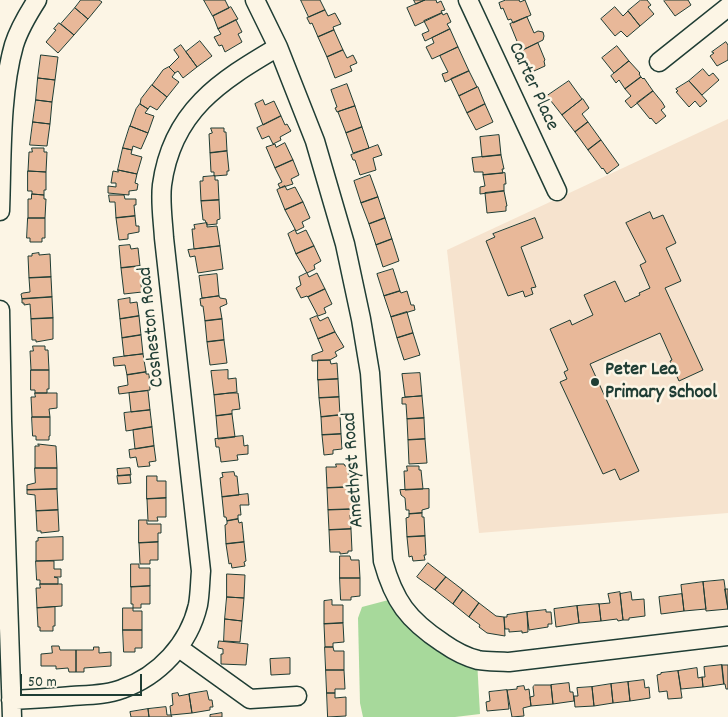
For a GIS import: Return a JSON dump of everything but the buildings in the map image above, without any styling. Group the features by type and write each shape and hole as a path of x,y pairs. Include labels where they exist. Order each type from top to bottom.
{"street":[{"path":"0,210 3,112 7,80 14,45 28,13 37,0"},
{"name":"Amethyst Road","path":"255,0 278,47 315,141 345,244 370,373 383,561 388,580 396,598 410,618 430,635 452,649 478,660 509,662 728,636"},
{"name":"Carter Place","path":"468,0 557,191"},
{"path":"659,62 728,8"},
{"name":"Cosheston Road","path":"12,709 121,690 152,673 179,648 190,628 198,605 201,571 164,238 162,185 170,153 180,130 193,110 214,88 234,73 278,47"},
{"path":"0,310 2,431 12,709"},
{"path":"179,648 250,699 297,696"}],"shaded area":[{"name":"Peter Lea Primary School","path":"728,119 728,513 479,533 447,250"}],"green space":[{"path":"396,598 477,660 480,714 455,717 363,717 360,703 358,618 362,607"}],"place":[{"name":"Peter Lea Primary School","path":"595,382"}]}
